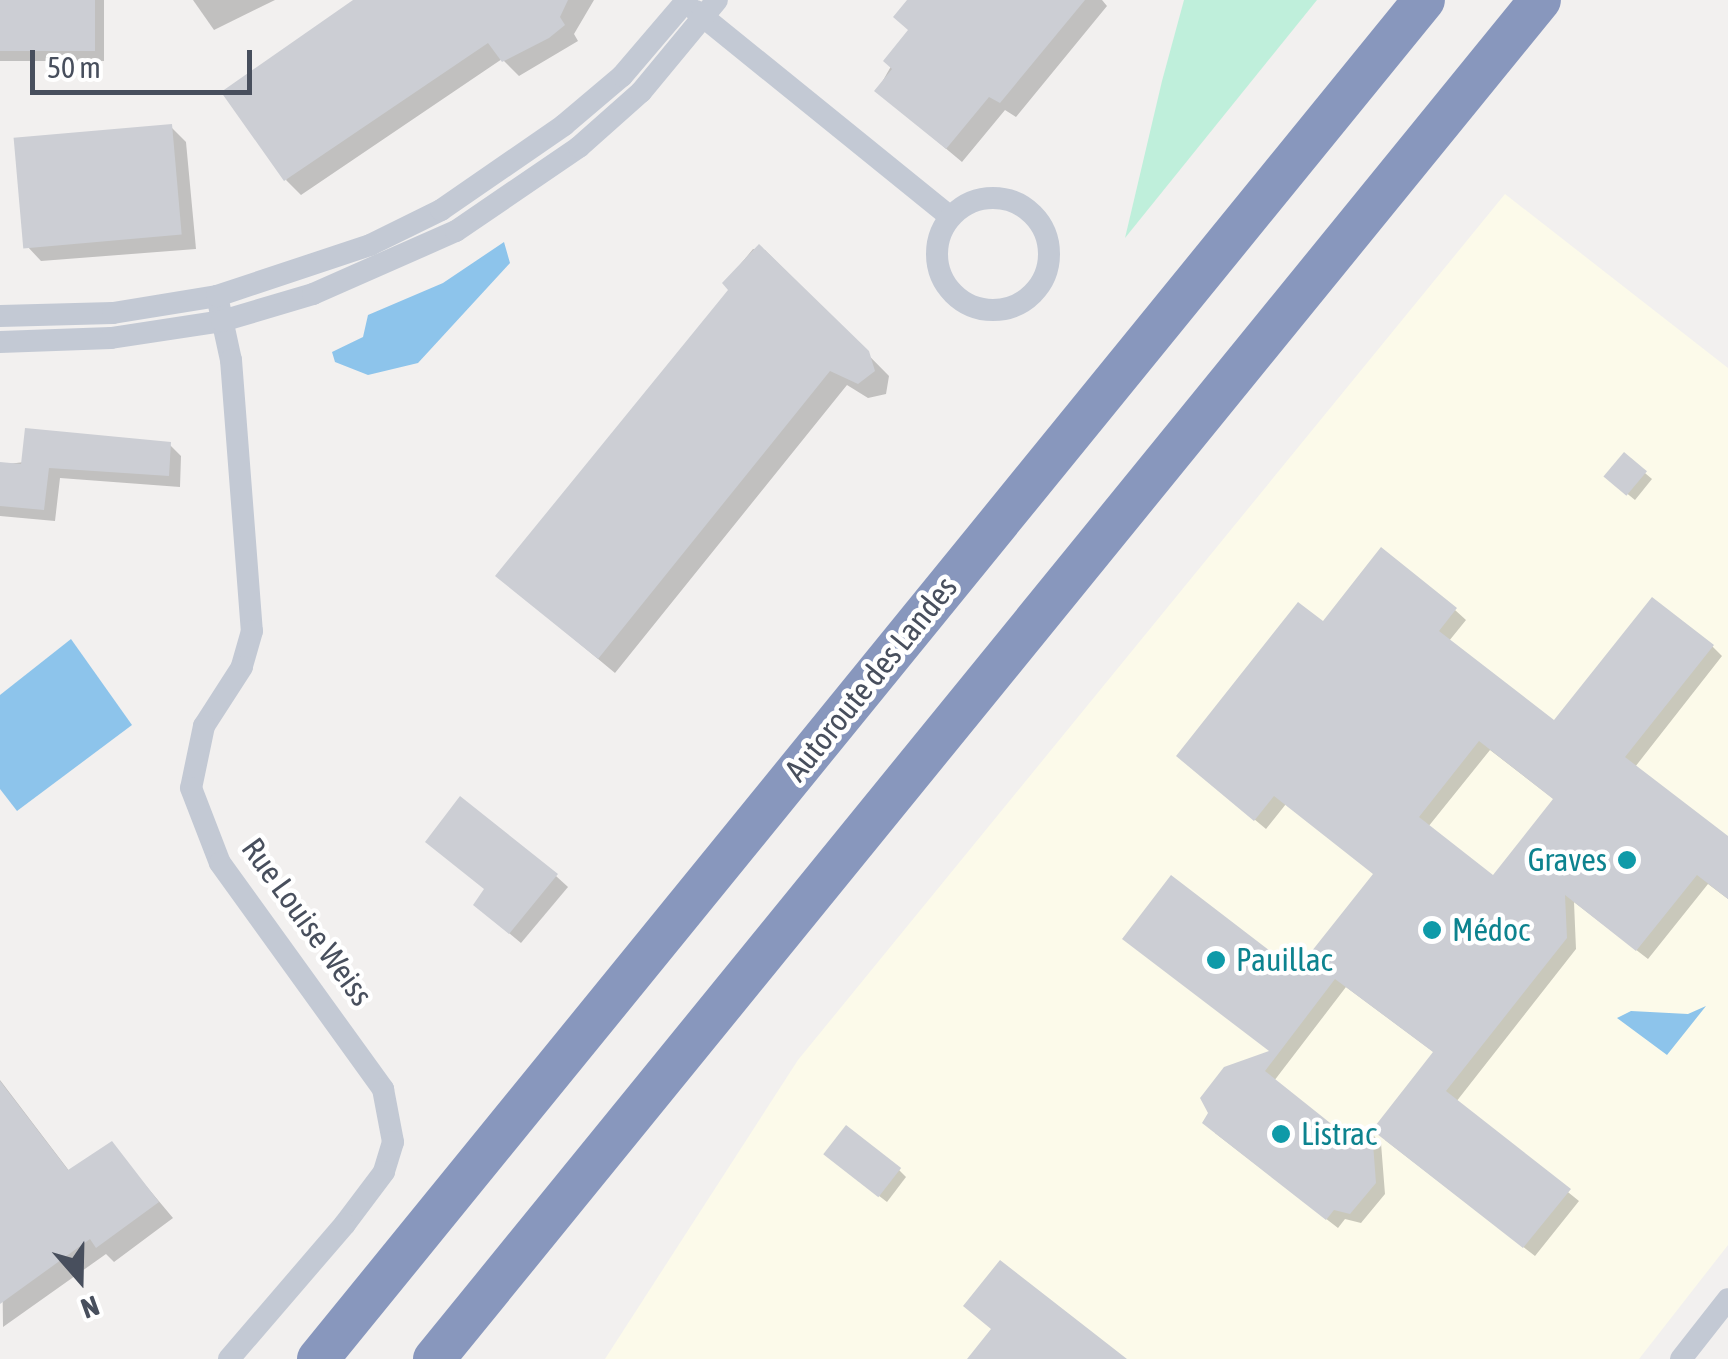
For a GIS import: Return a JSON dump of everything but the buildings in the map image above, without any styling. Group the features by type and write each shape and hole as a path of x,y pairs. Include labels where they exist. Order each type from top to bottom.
{"highway":[{"name":"Autoroute des Landes","path":"318,1359 1424,0"},
{"path":"434,1359 1540,0"},
{"path":"465,1359 654,1118 784,928"},
{"path":"297,1359 482,1157"}],"street":[{"path":"0,316 113,313 217,296 306,270 442,210 564,126 622,76 686,1 711,9 950,217"},
{"path":"0,342 112,338 222,320 385,264 522,190 641,92 711,9"},
{"path":"982,198 1002,198 1034,216 1049,250 1040,285 1011,307 975,307 958,298 946,285 936,250 950,217 982,198"},
{"name":"Rue Louise Weiss","path":"217,296 252,631 242,667 204,726 190,788 220,863 384,1090 393,1142 384,1172 345,1224 230,1359"},
{"path":"1682,1359 1728,1299"}],"shaded area":[{"path":"1505,194 1728,368 1728,1245 1639,1359 605,1359 798,1060"}],"green space":[{"path":"1184,0 1317,0 1125,238 1162,81"}],"water":[{"path":"504,242 510,263 418,363 368,375 335,362 332,352 363,337 368,315 443,283"},
{"path":"71,639 132,725 17,811 0,789 0,695"},
{"path":"1706,1006 1667,1055 1617,1018 1631,1011 1688,1014"}],"place":[{"name":"Graves","path":"1627,860"},
{"name":"Médoc","path":"1432,930"},
{"name":"Pauillac","path":"1216,960"},
{"name":"Listrac","path":"1281,1134"}]}
